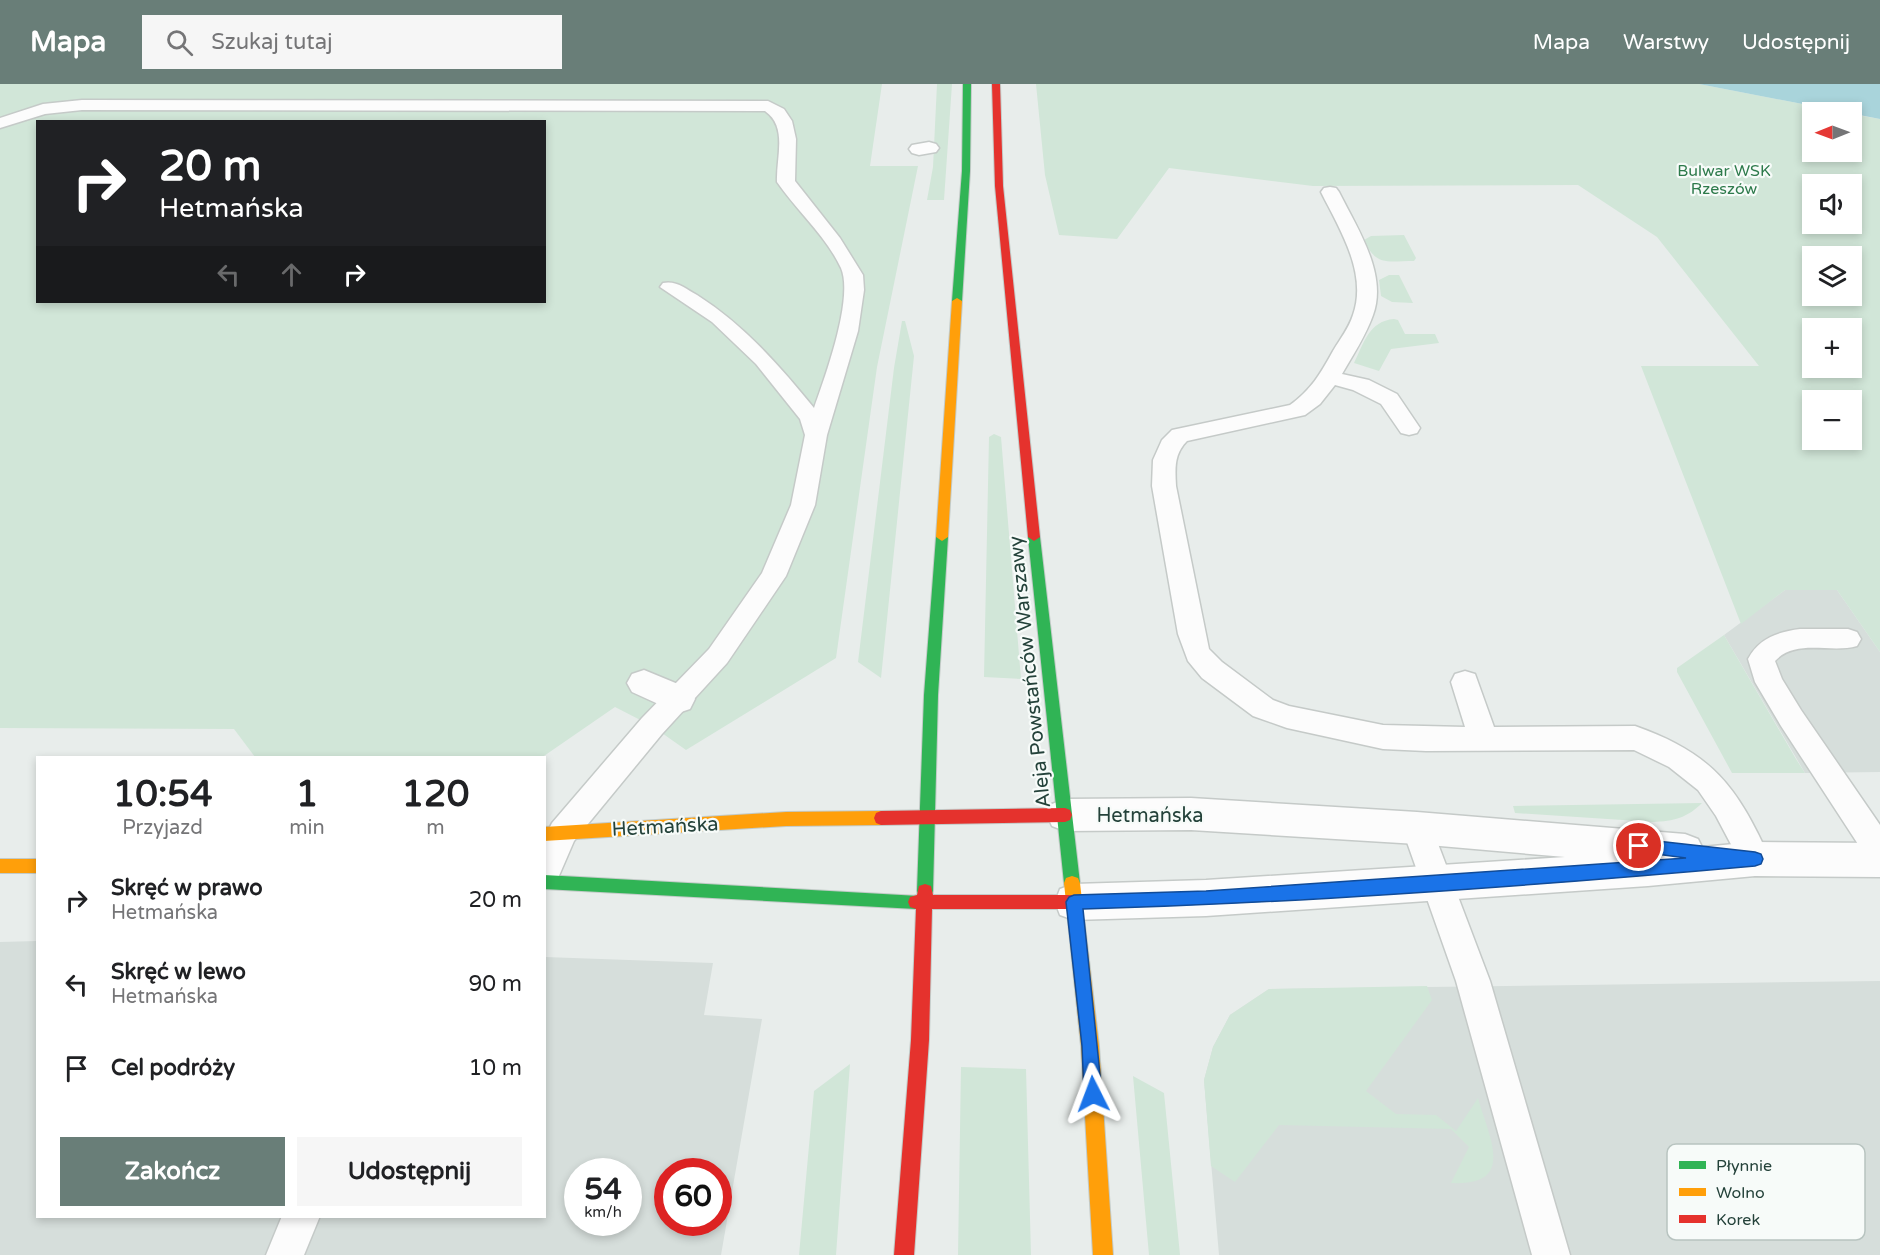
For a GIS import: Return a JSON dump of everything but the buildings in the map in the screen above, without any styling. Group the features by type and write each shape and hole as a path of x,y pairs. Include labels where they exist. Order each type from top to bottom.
{"main road":[{"path":"904,1255 920,1040 933,663 966,171 968,84"},
{"name":"Aleja Powstańców Warszawy","path":"996,84 999,186 1047,667 1090,1046 1103,1255"},
{"name":"Hetmańska","path":"554,833 786,819 1065,815"},
{"path":"0,866 36,866"},
{"name":"Hetmańska","path":"546,882 925,903 1074,902"}],"street":[{"path":"644,683 678,699"},
{"name":"Hetmańska","path":"1065,815 1191,814 1417,828 1639,846 1755,859"},
{"name":"Hetmańska","path":"1074,902 1206,898 1755,859 1880,860"}],"lane":[{"path":"0,123 43,110 82,105 623,98 768,106 778,111 784,118 788,128 786,182 845,258 853,275 853,300 835,380 816,435 803,505 773,576 718,656 554,833 546,867"},
{"path":"1330,192 1358,250 1364,268 1366,299 1364,314 1323,389 1312,401 1297,410 1180,435 1170,446 1164,460 1164,486 1197,654 1212,670 1263,708 1287,717 1383,736 1635,738 1662,748 1686,762 1714,789 1755,859"},
{"path":"670,288 719,318 763,360 810,417 816,435"},
{"path":"1330,377 1361,385 1389,399 1409,428"},
{"path":"1848,639 1786,640 1768,648 1761,659 1769,682 1791,718 1880,851"},
{"path":"1465,682 1483,738"},
{"path":"1417,828 1473,981 1551,1255"},
{"path":"285,1255 300,1218"}],"shaded area":[{"path":"1785,590 1837,590 1880,652 1880,772 1805,773 1724,635"},
{"path":"36,941 36,1218 546,1218 546,957 713,963 704,1015 762,1019 732,1192 732,1158 654,1158 654,1236 724,1236 721,1255 0,1255 0,942"},
{"path":"1880,981 1880,1255 1219,1255 1204,1080 1213,1047 1230,1015 1269,989"}],"green space":[{"path":"0,84 882,84 870,166 918,166 877,367 836,658 686,750 652,726 615,707 544,756 254,756 234,729 0,728"},
{"path":"937,84 952,84 944,200 927,200 933,167"},
{"name":"Bulwar WSK Rzeszów","path":"1036,84 1699,84 1802,104 1802,162 1862,162 1862,116 1880,119 1880,652 1837,590 1785,590 1741,624 1641,366 1759,366 1657,237 1578,185 1313,186 1169,168 1117,239 1059,235 1045,175"},
{"path":"1404,235 1416,258 1414,261 1378,259 1364,240 1371,236"},
{"path":"1389,275 1399,275 1413,303 1392,302 1381,296 1379,280"},
{"path":"1394,319 1398,320 1405,334 1435,334 1439,343 1391,349 1379,371 1354,363 1368,334 1379,324"},
{"path":"902,321 905,321 914,356 881,678 858,662 894,368"},
{"path":"994,434 1001,437 1021,679 984,677 989,437"},
{"path":"1724,635 1805,773 1732,773 1677,672 1677,668"},
{"path":"1702,803 1680,818 1653,822 1515,813 1513,806"},
{"path":"1427,986 1432,1000 1366,1091 1396,1114 1436,1115 1456,1131 1478,1098 1492,1143 1491,1168 1485,1177 1472,1182 1451,1183 1469,1147 1451,1129 1279,1125 1235,1182 1211,1166 1204,1080 1213,1047 1230,1015 1269,989"},
{"path":"850,1064 836,1255 799,1255 814,1091"},
{"path":"961,1067 1026,1069 1031,1255 958,1255"},
{"path":"1133,1076 1164,1093 1180,1255 1149,1255"}],"water":[{"path":"1699,84 1880,84 1880,119 1862,116 1862,102 1802,102 1802,104"}],"traffic: fast":[{"path":"957,301 966,171 967,84"},
{"path":"925,891 931,695 942,537"},
{"path":"1034,537 1072,883"},
{"path":"546,882 916,902"}],"traffic: slow":[{"path":"942,537 957,301"},
{"path":"546,834 786,819 881,818"},
{"path":"0,866 36,866"},
{"path":"1072,883 1090,1046 1103,1255"}],"traffic: jam":[{"path":"996,84 999,186 1034,537"},
{"path":"881,818 1065,815"},
{"path":"904,1255 920,1040 925,891"},
{"path":"916,902 1074,902"}],"route":[{"path":"1093,1094 1074,902 1206,898 1648,869 1755,859 1639,846"}]}
